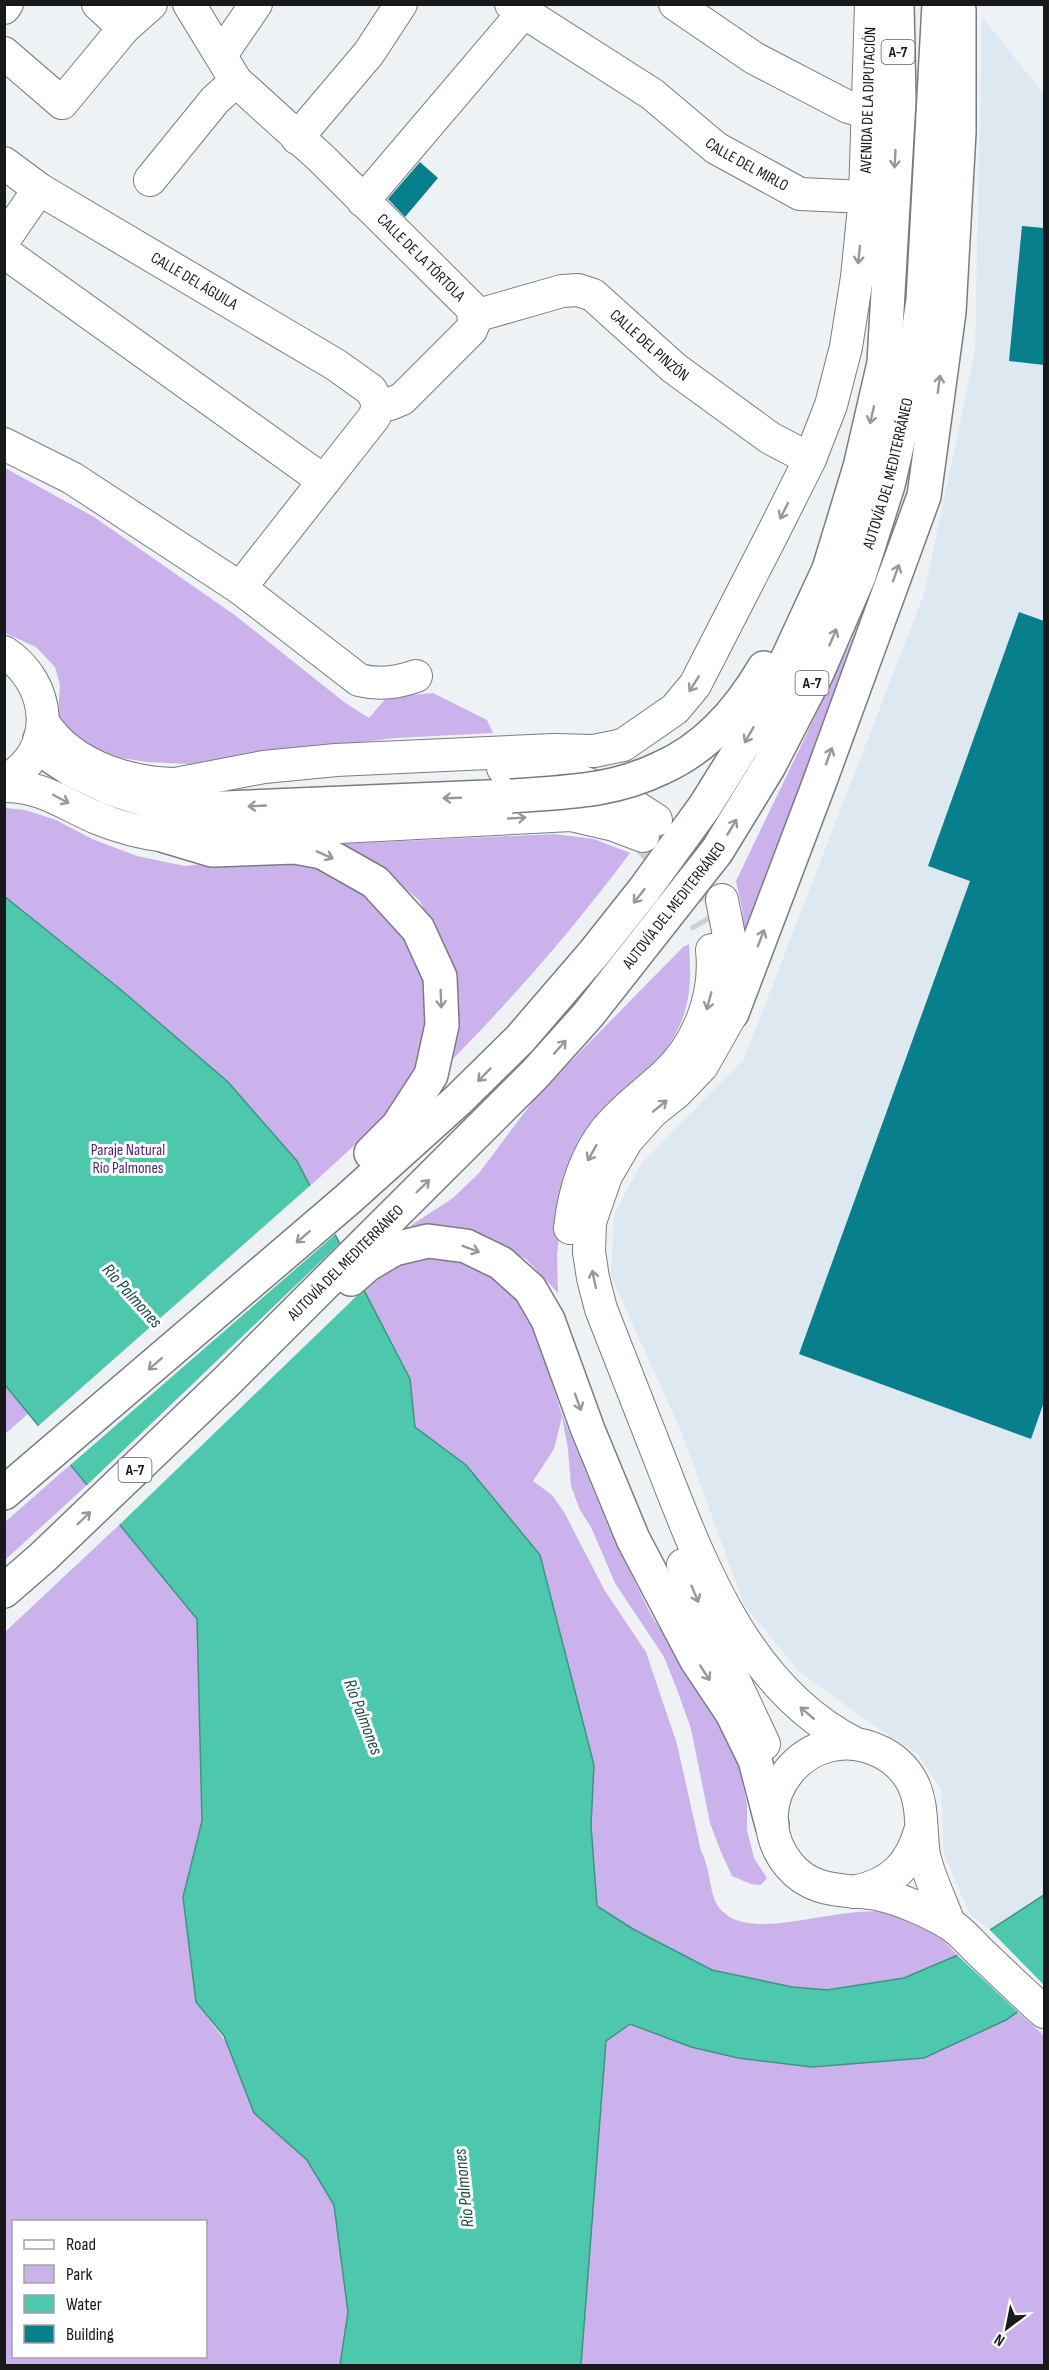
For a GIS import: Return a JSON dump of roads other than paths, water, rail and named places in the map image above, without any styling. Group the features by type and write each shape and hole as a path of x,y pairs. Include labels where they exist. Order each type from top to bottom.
{"highway":[{"name":"AUTOVÍA DEL MEDITERRÁNEO","path":"4,1493 348,1199 458,1100 520,1039 594,953 644,890 705,806 748,737 780,675 829,569 860,467 884,363 899,100 897,4"},
{"name":"AUTOVÍA DEL MEDITERRÁNEO","path":"388,1238 588,1015 717,851 769,766 817,674 859,576 888,485 909,393 923,300 939,4"},
{"path":"732,1013 924,496 949,312 959,132 957,4"},
{"path":"41,730 49,755 72,770 109,788 171,808 200,809 511,796 614,786 639,779 662,768 696,747 724,722 750,691 777,644 802,588 829,569"},
{"path":"165,836 212,850 295,847 322,852 375,882 418,928 440,977 442,1025 431,1075 398,1126 360,1164 348,1199"},
{"path":"388,1238 466,1246 501,1263 530,1289 548,1320 588,1430 633,1539 696,1659 732,1713 755,1760 772,1825"},
{"name":"A-7","path":"4,1592 227,1381 282,1346 367,1265 388,1238"}],"street":[{"path":"98,4 124,28"},
{"path":"4,53 62,103 124,28 151,4"},
{"name":"CALLE DE LA TÓRTOLA","path":"189,4 228,68 297,138 468,302 475,316 471,330 402,399 390,404 378,403"},
{"path":"150,180 215,100 256,4"},
{"path":"297,138 369,53 401,4"},
{"path":"675,4 754,58 848,107 868,112"},
{"name":"AVENIDA DE LA DIPUTACIÓN","path":"865,197 870,4"},
{"path":"363,201 517,9"},
{"name":"CALLE DEL MIRLO","path":"517,9 652,94 716,148 800,194 865,197"},
{"name":"CALLE DEL ÁGUILA","path":"4,163 39,189 336,365 371,390 378,403"},
{"path":"4,240 39,189"},
{"path":"170,785 264,767 336,760 554,750 594,751 623,745 675,709 695,685 810,459 831,405 846,347 857,277 865,197"},
{"path":"4,252 324,481"},
{"name":"CALLE DEL PINZÓN","path":"475,316 562,291 578,291 593,295 674,368 770,438 810,459"},
{"path":"240,588 375,416 378,403"},
{"path":"4,444 72,478 240,588 359,680 375,684 390,683 416,676"},
{"path":"4,651 19,662 30,675 40,698 41,730 33,754 23,767 4,781"},
{"path":"4,786 34,789 53,795 97,818 146,833 165,836 571,815 614,825 650,828 636,806 591,784 563,775 487,767 170,785 109,772 77,758 41,730"},
{"path":"776,1792 773,1767 760,1735 676,1550 583,1317 572,1284 569,1254 573,1205 590,1155 620,1114 664,1076 695,1036 703,1020 713,984 714,911 735,966 732,1013 702,1066 676,1093 652,1112 627,1140 606,1176 590,1222 589,1252 593,1278 601,1309 686,1526 738,1633 764,1669 790,1699 830,1731 887,1756 900,1766 910,1779 921,1811 925,1857 949,1923"},
{"path":"856,1744 823,1747 808,1754 784,1777 776,1792 772,1825 781,1853 801,1876 826,1889 878,1895 905,1903 949,1923 1044,2012"},
{"path":"854,1892 878,1885 899,1871 917,1844 921,1828"}],"water":[{"name":"Rio Palmones","path":"4,896 120,989 228,1082 297,1161 410,1379 415,1427 466,1465 540,1555 594,1765 591,1825 597,1906 633,1929 712,1970 792,1987 827,1990 904,1978 958,1955 990,1930 1044,1895 1044,1993 1006,2020 924,2058 812,2067 738,2058 691,2047 630,2024 606,2041 581,2365 340,2365 348,2312 334,2205 307,2160 254,2113 224,2036 196,2002 183,1897 202,1821 197,1619 5,1385"}],"tunnel":[{"path":"648,841 679,875 706,923"}],"park label":[{"name":"Paraje Natural Río Palmones","path":"128,1159"}]}
